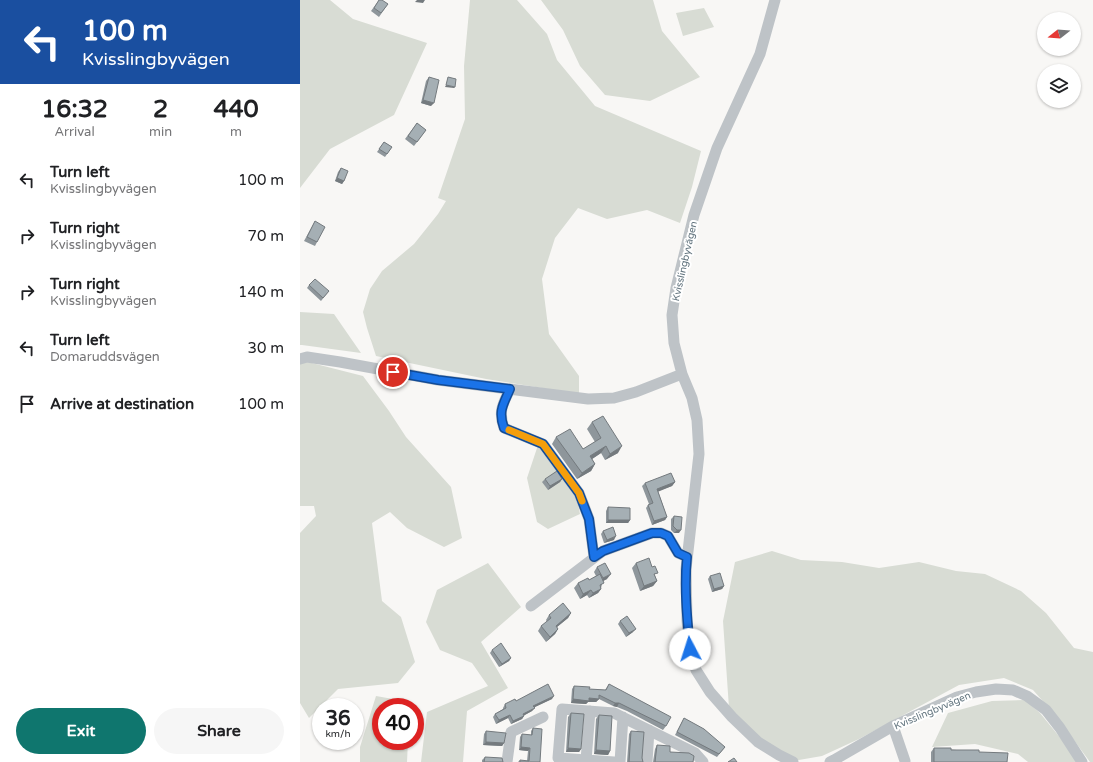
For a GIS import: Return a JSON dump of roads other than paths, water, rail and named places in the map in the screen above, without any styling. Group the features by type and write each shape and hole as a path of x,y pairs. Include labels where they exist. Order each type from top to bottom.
{"street":[{"name":"Kvisslingbyvägen","path":"775,0 760,54 717,148 694,215 678,281 672,314 674,343 682,374 692,398 697,420 700,454 686,569 690,649 696,670 710,692 732,716 758,742 794,762"},
{"path":"300,359 307,357 438,380 588,399 614,398 636,392 682,374"},
{"path":"510,389 501,408 504,428 543,444 579,493 589,519 594,557"},
{"path":"531,606 603,551 652,533 661,533 668,536 678,553 687,557"},
{"name":"Kvisslingbyvägen","path":"830,762 893,726 957,697 996,689 1013,690 1027,696 1046,710 1060,728 1082,762"},
{"path":"614,762 558,758 562,709 614,713 695,753 703,762"},
{"path":"586,760 590,711"},
{"path":"507,762 511,732 543,717"},
{"path":"620,762 623,717"},
{"path":"893,726 905,761"},
{"path":"647,762 649,730"}]}
